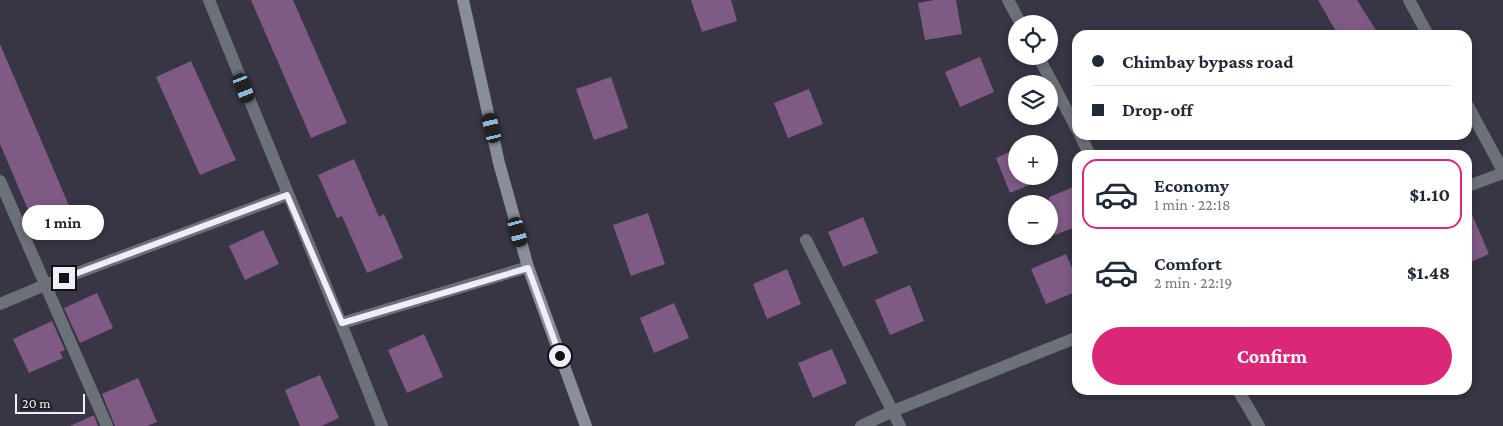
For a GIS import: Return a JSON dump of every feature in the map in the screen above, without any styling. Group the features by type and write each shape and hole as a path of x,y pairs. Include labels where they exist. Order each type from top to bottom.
{"main road":[{"path":"463,0 500,162 528,268 586,426"}],"street":[{"path":"209,0 287,195 342,323 382,426"},
{"path":"1008,0 1016,15"},
{"path":"1409,0 1425,30"},
{"path":"1043,65 1072,120"},
{"path":"1472,114 1503,172 1472,184"},
{"path":"0,181 107,426"},
{"path":"0,304 45,285 287,195"},
{"path":"806,240 900,426"},
{"path":"342,323 528,268"},
{"path":"861,426 893,411 1072,339"},
{"path":"1241,395 1259,426"}],"building":[{"path":"251,0 293,0 347,123 311,138"},
{"path":"691,0 731,0 737,21 702,32"},
{"path":"934,0 956,0 962,34 925,40 918,3"},
{"path":"1318,0 1357,0 1376,30 1335,30"},
{"path":"0,44 76,222 40,238 0,144"},
{"path":"980,57 994,92 960,107 945,72"},
{"path":"191,61 236,160 200,175 156,77"},
{"path":"611,77 628,128 594,140 576,89"},
{"path":"809,89 823,124 788,138 774,103"},
{"path":"1008,153 1008,185 1029,185 1010,193 996,158"},
{"path":"354,159 379,217 384,214 403,258 367,273 342,216 337,218 318,175"},
{"path":"1072,187 1072,228 1058,234 1058,195 1054,195"},
{"path":"648,213 665,264 631,276 613,225"},
{"path":"1472,214 1489,254 1472,261"},
{"path":"863,217 878,253 843,267 828,232"},
{"path":"263,230 279,264 245,280 229,246"},
{"path":"1066,254 1072,268 1072,293 1046,304 1031,269"},
{"path":"787,269 801,304 767,319 753,284"},
{"path":"910,285 924,321 890,335 875,300"},
{"path":"97,293 113,328 80,343 64,308"},
{"path":"674,303 689,338 654,353 640,318"},
{"path":"52,321 65,350 60,352 63,358 29,373 13,339"},
{"path":"424,334 443,377 407,393 388,350"},
{"path":"832,349 847,383 813,398 798,363"},
{"path":"320,375 339,418 321,426 300,426 285,390"},
{"path":"138,378 157,422 147,426 115,426 102,394"},
{"path":"94,415 98,426 70,426"}],"route":[{"path":"64,278 287,195 342,323 528,268 560,356"}]}
